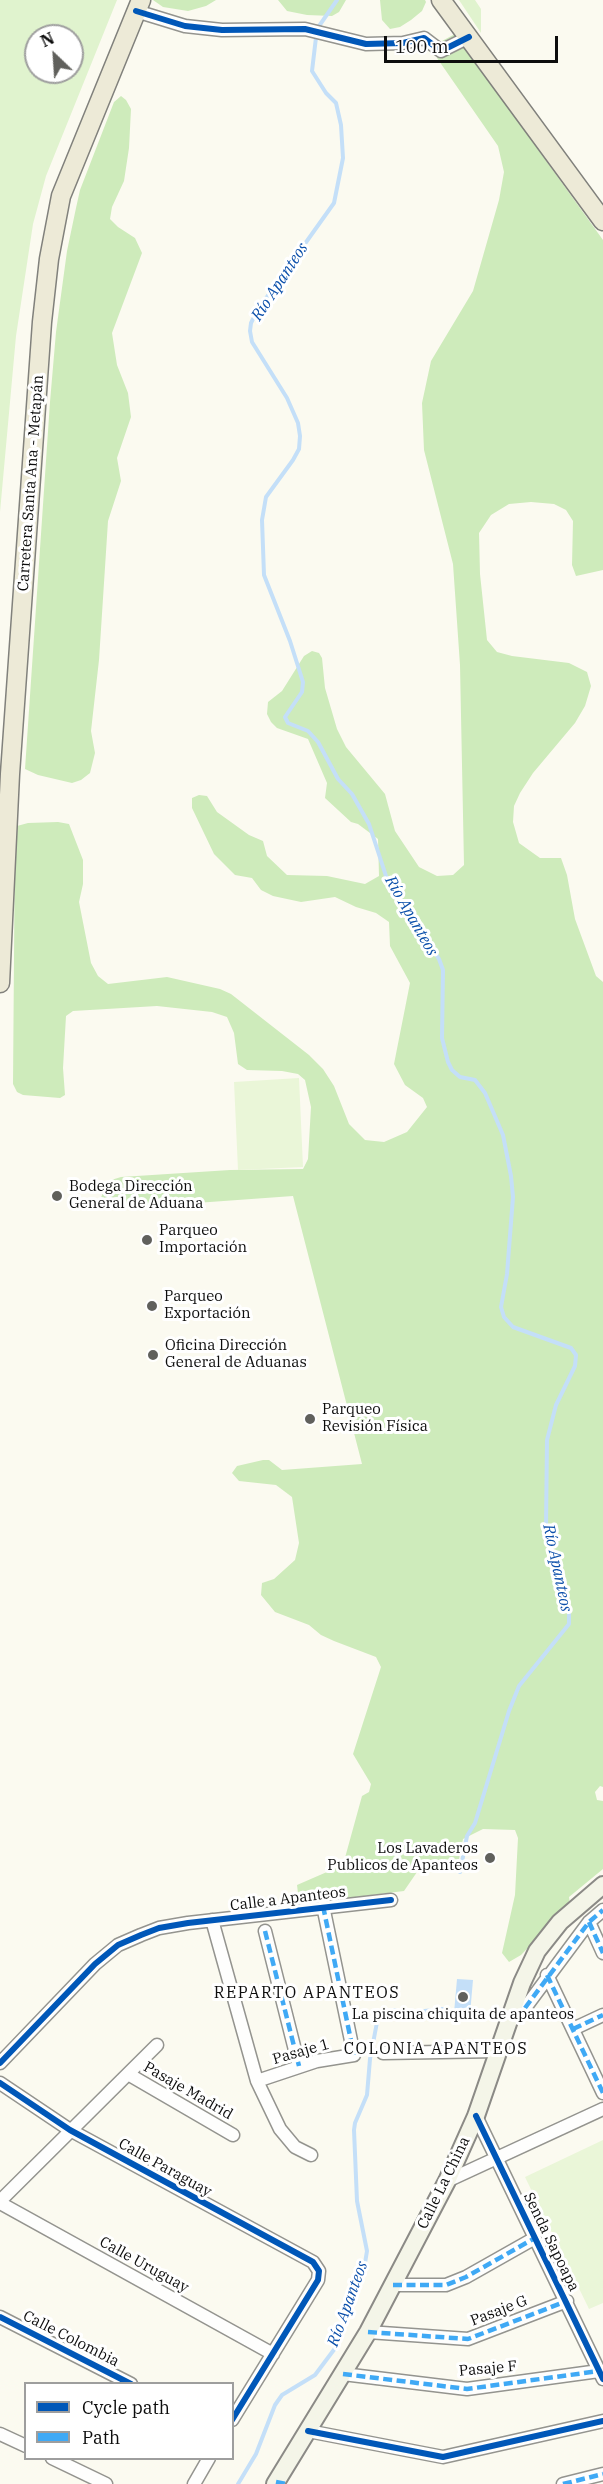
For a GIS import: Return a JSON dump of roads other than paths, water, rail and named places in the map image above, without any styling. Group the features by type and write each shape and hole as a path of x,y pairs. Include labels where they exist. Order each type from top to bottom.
{"main road":[{"path":"441,0 603,221"},
{"name":"Carretera Santa Ana - Metapán","path":"0,983 10,774 41,334 49,259 61,196 138,6"},
{"name":"Calle La China","path":"279,2483 368,2332 447,2181 476,2116 522,1983 537,1951 560,1922 603,1885"}],"street":[{"path":"138,6 185,26 212,29 305,29 366,44 404,43 424,38 441,51 469,37"},
{"name":"Calle a Apanteos","path":"0,2063 94,1964 123,1942 159,1928 188,1923 392,1900"},
{"name":"Pasaje 1","path":"257,2081 299,2066 354,2055 323,1906"},
{"path":"525,2008 547,1975 589,1922 603,1910"},
{"path":"212,1920 257,2081 280,2129 295,2148 311,2155"},
{"path":"589,1922 603,1953"},
{"path":"265,1931 299,2066"},
{"path":"547,1975 603,2093"},
{"path":"573,2029 603,2015"},
{"path":"0,2202 157,2045"},
{"path":"383,2053 498,2051"},
{"name":"Pasaje Madrid","path":"128,2074 232,2135"},
{"name":"Calle Paraguay","path":"0,2083 70,2130 312,2262 319,2271 318,2280 273,2354"},
{"path":"447,2181 603,2109"},
{"name":"Senda Sapoapa","path":"476,2116 601,2375"},
{"name":"Calle Uruguay","path":"0,2202 273,2354"},
{"path":"393,2285 446,2285 466,2277 535,2238"},
{"name":"Pasaje G","path":"368,2332 468,2339 567,2301"},
{"name":"Calle Colombia","path":"0,2317 127,2382"},
{"path":"234,2417 273,2354"},
{"name":"Pasaje F","path":"343,2374 467,2389 601,2375"},
{"path":"308,2431 443,2457 603,2421"},
{"path":"0,2434 24,2445"},
{"path":"56,2460 106,2484"},
{"path":"194,2484 208,2460"},
{"path":"563,2484 603,2474"}],"water":[{"name":"La piscina chiquita de apanteos","path":"457,1979 473,1980 470,2014 454,2013"}],"waterway":[{"name":"Río Apanteos","path":"337,0 317,29 312,71 326,93 336,103 341,125 343,158 334,203 257,311 250,331 252,342 287,398 298,423 300,436 299,449 293,460 266,497 262,520 264,575 290,641 303,682 302,692 285,717 288,723 308,731 318,742 338,779 352,794 369,824 386,876 439,959 443,970 442,1038 448,1062 452,1070 460,1077 475,1080 485,1093 503,1135 511,1176 513,1197 507,1274 501,1307 504,1317 513,1327 571,1348 576,1355 575,1366 556,1405 547,1440 546,1527 559,1586 569,1613 569,1624 519,1686 509,1711 475,1823 467,1836 460,1872"},
{"name":"Río Apanteos","path":"238,2484 256,2454 275,2405 282,2395 315,2375 336,2347 365,2263 367,2251 357,2201 354,2130 367,2095 370,2059 378,2017 386,2011 393,2010 406,2013 443,2009"}],"place":[{"name":"Bodega Dirección General de Aduana","path":"57,1196"},
{"name":"Parqueo Importación","path":"147,1240"},
{"name":"Parqueo Exportación","path":"152,1306"},
{"name":"Oficina Dirección General de Aduanas","path":"153,1355"},
{"name":"Parqueo Revisión Física","path":"310,1419"},
{"name":"Los Lavaderos Publicos de Apanteos","path":"490,1858"},
{"name":"La piscina chiquita de apanteos","path":"463,1997"}],"district":[{"name":"REPARTO APANTEOS","path":"307,1993"},
{"name":"COLONIA APANTEOS","path":"436,2049"}]}
